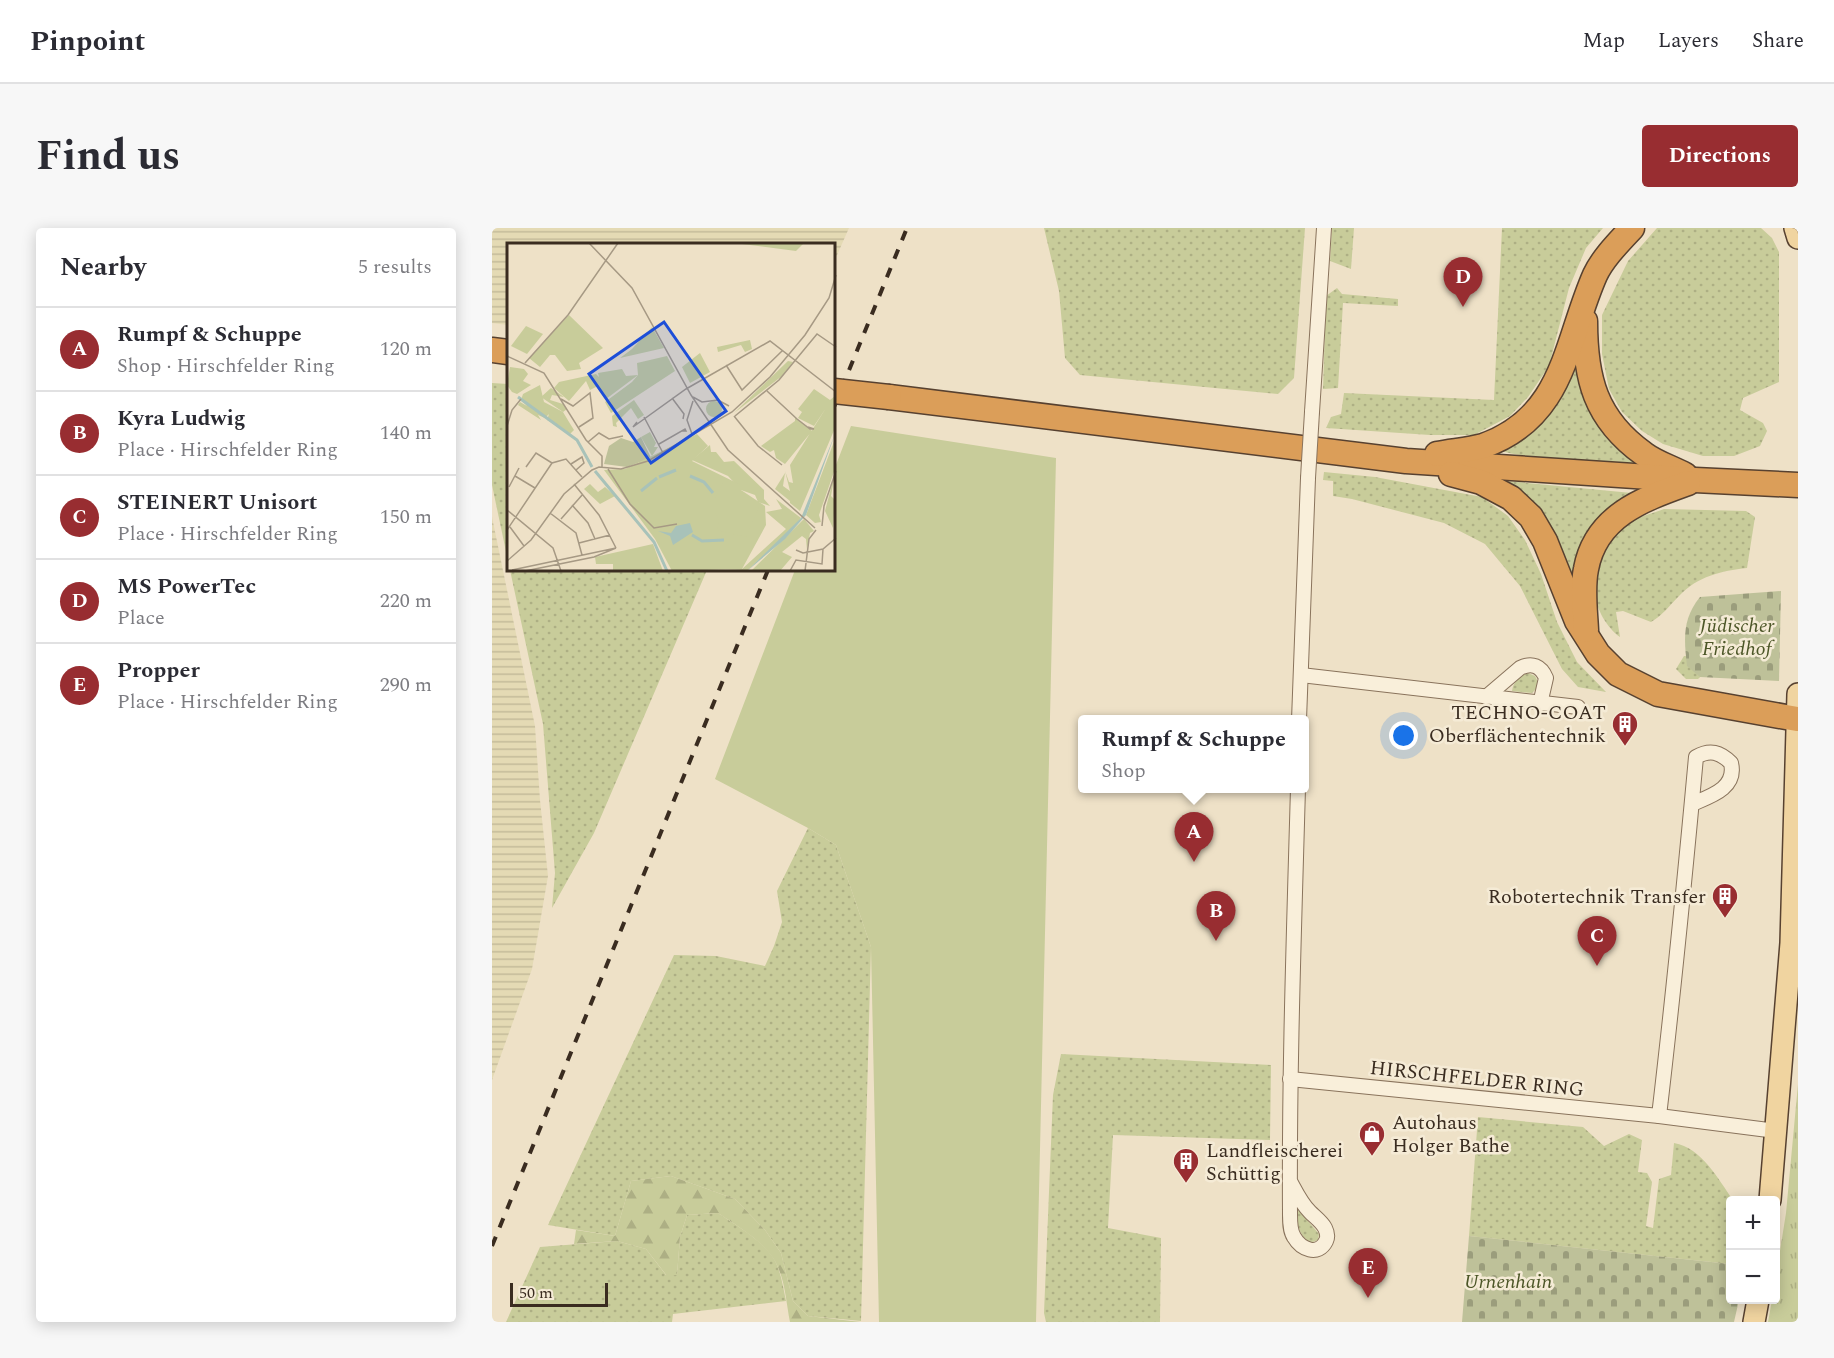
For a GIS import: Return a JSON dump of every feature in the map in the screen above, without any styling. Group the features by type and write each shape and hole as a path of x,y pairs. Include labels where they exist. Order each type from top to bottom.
{"highway":[{"path":"1406,461 1481,446 1503,437 1542,404 1558,378 1596,273 1618,242 1632,228"},
{"path":"1585,302 1585,346 1600,408 1615,428 1645,455 1695,480"},
{"path":"492,350 507,352"},
{"path":"836,391 1406,461 1695,480 1798,484"},
{"path":"1406,461 1481,482 1511,498 1531,517 1545,541 1573,613 1598,654 1618,674 1658,694 1797,719"},
{"path":"1586,635 1586,568 1597,539 1615,517 1646,499 1695,480"}],"main road":[{"path":"1795,228 1798,238"},
{"path":"1770,1196 1791,943 1798,694"},
{"path":"1754,1322 1757,1304"}],"street":[{"path":"1299,715 1311,412 1324,228"},
{"path":"1486,697 1520,668 1534,665 1540,668 1546,678 1540,704"},
{"path":"1300,675 1578,707"},
{"path":"1290,1181 1304,1205 1325,1228 1327,1237 1325,1243 1317,1250 1310,1251 1304,1248 1294,1238 1292,1232 1290,1181 1290,1079 1298,793"},
{"path":"1659,1116 1692,804"},
{"name":"HIRSCHFELDER RING","path":"1290,1079 1659,1116 1776,1131"}],"shaded area":[{"path":"492,228 849,228 836,257 836,243 507,243 507,325 492,323"},
{"path":"492,517 535,726 548,876 532,969 492,1080"}],"green space":[{"path":"1044,228 1305,228 1294,378 1278,394 1080,375 1065,358 1059,291"},
{"path":"1332,228 1354,228 1351,269 1330,261"},
{"path":"1502,228 1603,228 1586,248 1569,288 1549,366 1528,397 1510,416 1474,435 1430,435 1326,428 1331,417 1341,414 1344,393 1494,400"},
{"path":"1657,228 1761,228 1772,238 1779,252 1779,382 1743,398 1740,410 1763,423 1767,431 1760,446 1734,456 1703,456 1663,444 1642,431 1622,412 1609,389 1602,354 1602,315 1628,261"},
{"path":"1337,288 1342,294 1398,299 1398,306 1343,303 1338,388 1323,389 1326,296"},
{"path":"1575,357 1646,464 1552,459 1497,450"},
{"path":"492,383 507,384 507,556 492,485"},
{"path":"851,426 1056,458 1036,1322 879,1322 871,947 836,845 715,779 794,572 836,572 836,465"},
{"path":"1324,472 1375,477 1482,497 1508,516 1525,540 1541,574 1557,622 1577,662 1606,692 1578,687 1562,669 1520,586 1485,544 1444,523 1333,496 1333,481 1323,480"},
{"path":"1507,481 1632,493 1624,503 1575,597 1506,485"},
{"path":"1664,509 1746,511 1755,517 1747,568 1702,579 1686,589 1651,622 1623,611 1616,612 1620,637 1600,612 1595,593 1599,566 1613,539 1625,526 1638,518"},
{"path":"510,572 706,572 594,833 552,908 555,873 543,724"},
{"name":"Jüdischer Friedhof","path":"1781,591 1779,681 1700,677 1687,666 1685,647 1687,621 1700,597"},
{"path":"1684,656 1700,657 1709,669 1698,679 1686,679 1676,669"},
{"path":"1528,673 1535,676 1538,682 1537,688 1532,693 1512,691 1517,680"},
{"path":"808,828 836,845 871,947 861,1321 808,1316 793,1301 781,1253 765,1230 735,1199 671,1176 631,1181 615,1236 548,1225 674,955 716,956 765,966 782,922 777,891"},
{"path":"1061,1054 1271,1065 1270,1140 1113,1135 1108,1228 1161,1238 1160,1322 1046,1322 1044,1313 1053,1095"},
{"path":"1798,1084 1798,1322 1768,1322 1771,1304 1780,1304 1780,1251 1786,1213"},
{"path":"1478,1117 1583,1127 1604,1146 1629,1134 1642,1140 1638,1172 1647,1173 1652,1182 1646,1226 1653,1228 1659,1179 1671,1175 1674,1143 1693,1151 1701,1158 1730,1196 1726,1196 1726,1264 1469,1236"},
{"path":"671,1176 735,1199 765,1230 781,1253 793,1301 808,1316 861,1322 790,1322 783,1281 773,1258 755,1239 718,1213 687,1215 680,1237 677,1275 667,1276 646,1249 617,1241 574,1244 576,1230 615,1236 631,1181"},
{"path":"1296,1207 1319,1234 1318,1240 1310,1243 1300,1232"},
{"path":"718,1213 748,1233 769,1252 782,1279 786,1301 673,1314 672,1322 506,1322 540,1247 617,1241 646,1249 666,1275 677,1275 680,1237 687,1215"},
{"name":"Urnenhain","path":"1469,1236 1726,1264 1726,1304 1738,1304 1734,1322 1462,1322"}],"railway":[{"path":"836,402 907,228"},
{"path":"492,1246 767,572"}],"place":[{"name":"MS PowerTec","path":"1463,307"},
{"name":"TECHNO-COAT Oberflächentechnik","path":"1625,747"},
{"name":"Rumpf & Schuppe","path":"1194,862"},
{"name":"Robotertechnik Transfer","path":"1725,919"},
{"name":"Kyra Ludwig","path":"1216,941"},
{"name":"STEINERT Unisort","path":"1597,966"},
{"name":"Autohaus Holger Bathe","path":"1372,1157"},
{"name":"Landfleischerei Schüttig","path":"1186,1184"},
{"name":"Propper","path":"1368,1298"}]}
